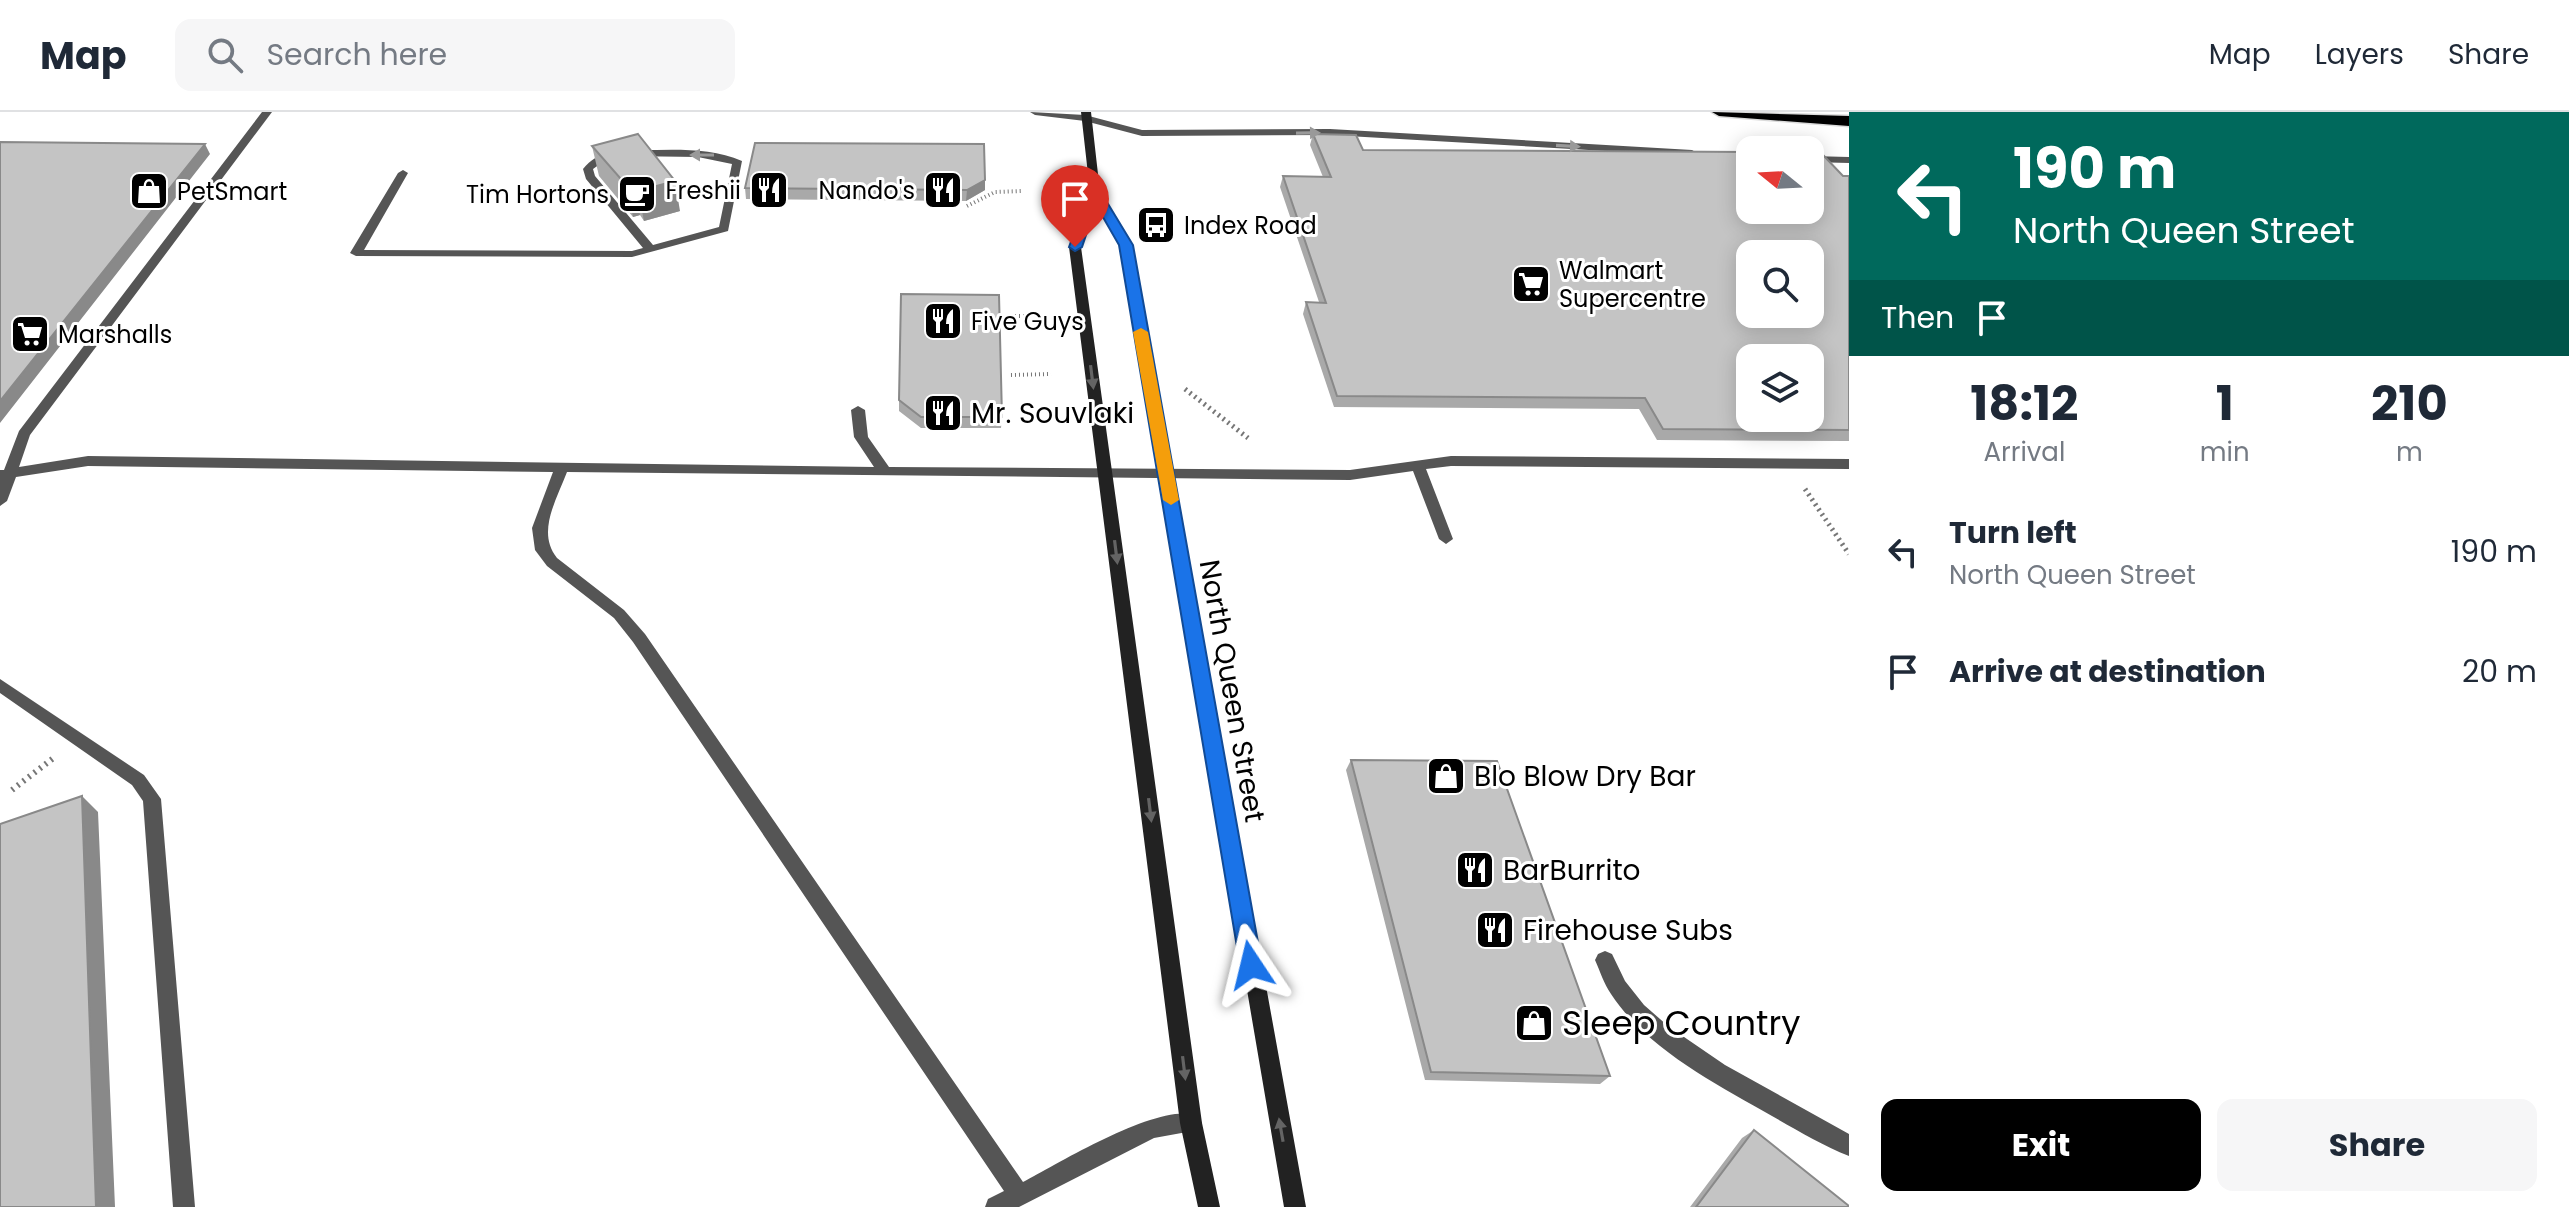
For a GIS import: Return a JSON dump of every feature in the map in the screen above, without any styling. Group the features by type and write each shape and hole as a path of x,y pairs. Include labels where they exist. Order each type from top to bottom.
{"highway":[{"path":"1719,112 1849,121"}],"main road":[{"name":"North Queen Street","path":"1086,115 1095,192 1126,245 1295,1207"},
{"name":"North Queen Street","path":"1095,192 1075,247 1191,1123 1209,1207"}],"street":[{"path":"0,501 4,474 24,434 267,112"},
{"path":"1035,112 1086,115 1142,133 1330,132 1704,153"},
{"path":"403,173 356,253 614,256 650,249 724,229 738,163 719,155 613,154 595,160 588,169 590,177 650,249"},
{"path":"1824,159 1849,160"},
{"path":"858,410 861,437 884,470"},
{"path":"4,474 88,461 1106,475 1350,475 1451,461 1849,464"},
{"path":"1418,465 1446,539"},
{"path":"561,468 539,528 542,550 552,562 619,614 639,638 1019,1195"},
{"path":"0,685 80,737 138,780 152,799 184,1207"},
{"path":"1605,960 1617,987 1644,1017 1683,1050 1833,1139 1849,1145"},
{"path":"996,1207 1152,1128 1191,1123"}],"path":[{"path":"967,206 995,192 1022,191"},
{"path":"1003,316 1042,316"},
{"path":"1011,375 1051,374"},
{"path":"1185,389 1248,438"},
{"path":"1788,463 1849,554"},
{"path":"12,790 80,737"}],"building":[{"path":"638,134 675,181 638,191 634,185 627,186 592,146"},
{"name":"Walmart Supercentre","path":"1313,134 1356,135 1363,150 1736,152 1736,224 1824,224 1824,156 1843,176 1849,176 1849,430 1824,430 1824,344 1736,344 1736,429 1663,429 1645,398 1337,396 1306,302 1326,303 1283,176 1331,177"},
{"path":"0,142 205,144 0,401"},
{"path":"755,143 984,144 985,180 967,190 745,188"},
{"path":"901,294 999,295 1002,417 921,417 899,400"},
{"path":"1351,760 1497,761 1610,1076 1431,1072"},
{"path":"82,796 96,1207 0,1207 0,824"},
{"path":"1754,1130 1849,1206 1849,1207 1696,1207"}],"slow traffic":[{"path":"1141,332 1171,500"}],"place":[{"name":"Freshii","path":"769,190"},
{"name":"Nando's","path":"943,190"},
{"name":"PetSmart","path":"149,191"},
{"name":"Tim Hortons","path":"637,194"},
{"name":"Index Road","path":"1156,225"},
{"name":"Walmart Supercentre","path":"1531,284"},
{"name":"Five Guys","path":"943,321"},
{"name":"Marshalls","path":"30,334"},
{"name":"Mr. Souvlaki","path":"943,413"},
{"name":"Blo Blow Dry Bar","path":"1446,776"},
{"name":"BarBurrito","path":"1475,870"},
{"name":"Firehouse Subs","path":"1495,930"},
{"name":"Sleep Country","path":"1534,1023"}],"route":[{"path":"1075,247 1095,192 1126,245 1251,965"}]}
